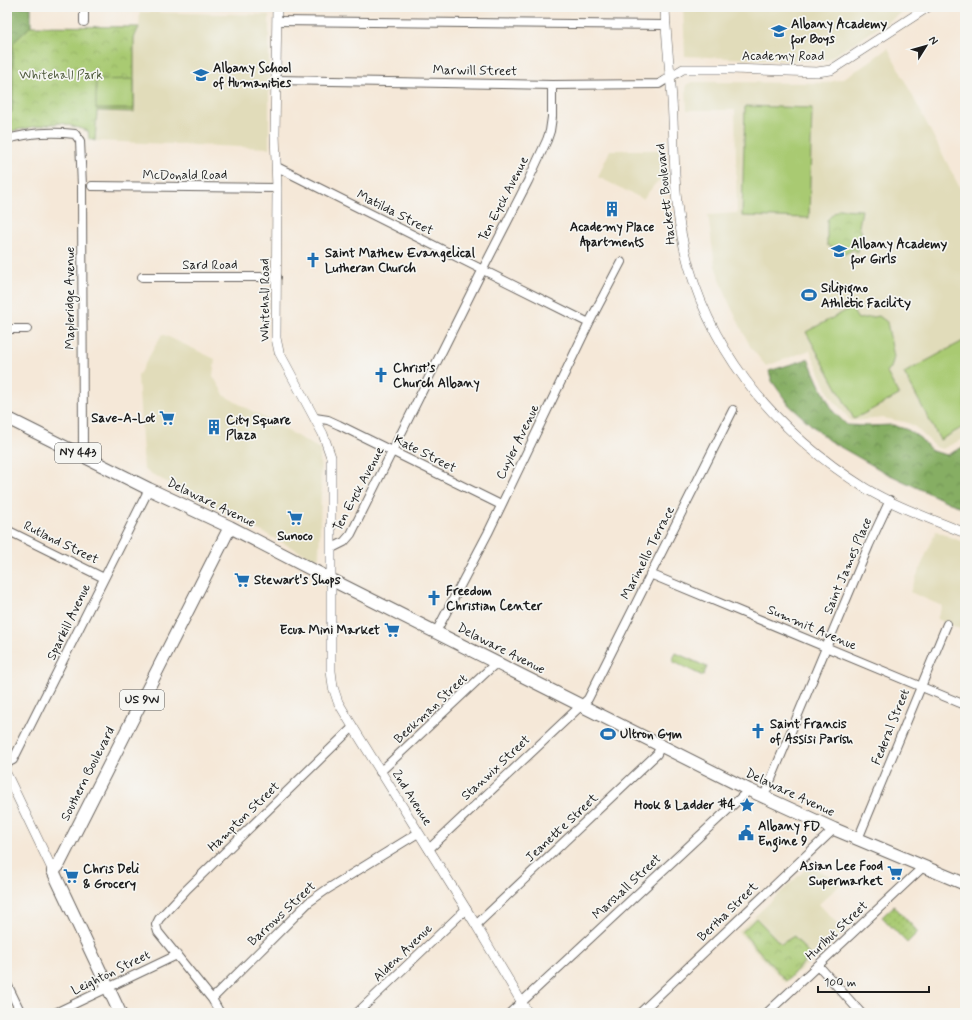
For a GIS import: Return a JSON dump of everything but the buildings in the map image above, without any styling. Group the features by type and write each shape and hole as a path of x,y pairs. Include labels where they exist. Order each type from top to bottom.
{"main road":[{"name":"Delaware Avenue","path":"7,418 149,489 230,527 749,790 834,829 965,884"},
{"name":"Southern Boulevard","path":"53,871 58,866 230,527"},
{"path":"53,871 120,1013"}],"street":[{"path":"84,7 84,22"},
{"name":"Whitehall Road","path":"277,7 275,134 277,167 276,338 279,352 329,446 331,457 332,580"},
{"name":"Hackett Boulevard","path":"665,7 676,185 681,231 694,283 704,310 715,333 734,366 770,411 826,462 866,488 965,533"},
{"name":"Academy Road","path":"670,77 683,69 817,72 831,70 928,7"},
{"path":"277,21 666,25"},
{"name":"Marwill Street","path":"276,80 552,85 659,84 670,77"},
{"name":"Ten Eyck Avenue","path":"332,548 344,542 351,534 528,182 550,131 552,117 552,85"},
{"name":"Mapleridge Avenue","path":"7,139 26,134 56,131 74,134 80,141 82,186 83,455"},
{"name":"Matilda Street","path":"277,167 482,271 589,323"},
{"name":"McDonald Road","path":"92,186 277,188"},
{"name":"Cuyler Avenue","path":"436,632 501,505 589,323 621,262"},
{"name":"Sard Road","path":"142,277 277,277"},
{"path":"7,329 27,329"},
{"name":"Marinello Terrace","path":"581,705 588,699 733,410"},
{"name":"Kate Street","path":"315,418 328,420 339,425 501,505"},
{"name":"Sparkill Avenue","path":"7,763 14,760 149,489"},
{"name":"Saint James Place","path":"764,796 869,545 890,500"},
{"name":"Rutland Street","path":"7,530 104,578"},
{"name":"Summit Avenue","path":"650,574 965,705"},
{"name":"2nd Avenue","path":"332,580 331,671 333,687 338,702 476,925 528,1013"},
{"name":"Federal Street","path":"858,839 946,624"},
{"name":"Beekman Street","path":"380,772 497,662"},
{"name":"Stanwix Street","path":"429,849 581,705"},
{"name":"Hampton Street","path":"177,955 158,932 156,926 159,919 186,890 353,728"},
{"name":"Jeanette Street","path":"476,925 657,754 661,746"},
{"path":"7,775 53,871"},
{"name":"Marshall Street","path":"510,1013 749,790"},
{"name":"Bertha Street","path":"640,1013 834,829"},
{"name":"Barrows Street","path":"212,999 309,902 418,833"},
{"name":"Hurlbut Street","path":"767,1013 923,866"},
{"name":"Alden Avenue","path":"357,1013 466,910"},
{"path":"177,955 212,999 220,1013"},
{"name":"Leighton Street","path":"55,1013 177,955"},
{"path":"818,965 861,1013"},
{"path":"7,984 20,1013"}],"shaded area":[{"name":"Albany Academy for Boys","path":"683,7 911,7 827,60 798,61 685,56"},
{"name":"Albany School of Humanities","path":"140,12 269,15 269,148 95,141 97,111 134,112 134,38 139,26"},
{"name":"Albany Academy for Girls","path":"888,48 965,198 965,438 942,449 936,447 914,426 905,422 883,418 851,421 830,396 810,350 766,366 751,348 729,303 715,266 708,215 737,213 735,110 687,110 686,85 692,82 826,83 842,79 862,67"},
{"path":"610,150 665,150 666,177 655,184 643,199 598,177"},
{"name":"City Square Plaza","path":"162,334 215,359 213,376 225,396 320,449 321,494 319,557 312,558 144,470 138,376"},
{"path":"936,531 965,543 965,631 937,619 942,606 910,592"},
{"path":"809,866 843,882 819,904 845,932 785,983 738,932"}],"green space":[{"path":"7,7 31,7 31,26 13,43 13,100 12,112 7,116"},
{"name":"Whitehall Park","path":"31,26 139,27 134,38 134,112 97,111 95,141 89,139 88,131 62,123 7,132 7,116 12,112 13,100 13,43"},
{"path":"134,79 134,109 96,109 96,80"},
{"path":"745,106 812,108 809,218 742,216"},
{"path":"838,209 862,210 859,226 864,238 855,243 859,251 856,252 854,249 843,255 827,245 827,220"},
{"path":"851,308 858,319 879,316 887,322 894,357 891,368 886,371 899,395 854,419 806,332"},
{"path":"965,340 965,426 940,440 904,373"},
{"path":"808,359 833,411 847,425 893,425 908,430 920,438 932,451 947,455 965,446 965,508 950,503 886,473 828,440 789,405 772,381 769,371"},
{"path":"676,653 707,667 703,676 672,661"},
{"path":"894,906 918,932 907,943 882,917"},
{"path":"756,918 781,944 794,936 810,956 786,981 742,932"}],"place":[{"name":"Albany Academy for Boys","path":"779,31"},
{"name":"Albany School of Humanities","path":"201,75"},
{"name":"Academy Place Apartments","path":"612,209"},
{"name":"Albany Academy for Girls","path":"839,251"},
{"name":"Saint Mathew Evangelical Lutheran Church","path":"313,260"},
{"name":"Silipigno Athletic Facility","path":"809,295"},
{"name":"Christ’s Church Albany","path":"381,375"},
{"name":"Save-A-Lot","path":"167,418"},
{"name":"City Square Plaza","path":"214,427"},
{"name":"Sunoco","path":"295,518"},
{"name":"Stewart's Shops","path":"242,580"},
{"name":"Freedom Christian Center","path":"434,598"},
{"name":"Ecua Mini Market","path":"392,630"},
{"name":"Saint Francis of Assisi Parish","path":"758,731"},
{"name":"Ultron Gym","path":"608,734"},
{"name":"Hook & Ladder #4","path":"747,805"},
{"name":"Albany FD Engine 9","path":"746,833"},
{"name":"Asian Lee Food Supermarket","path":"895,873"},
{"name":"Chris Deli & Grocery","path":"71,876"}]}
